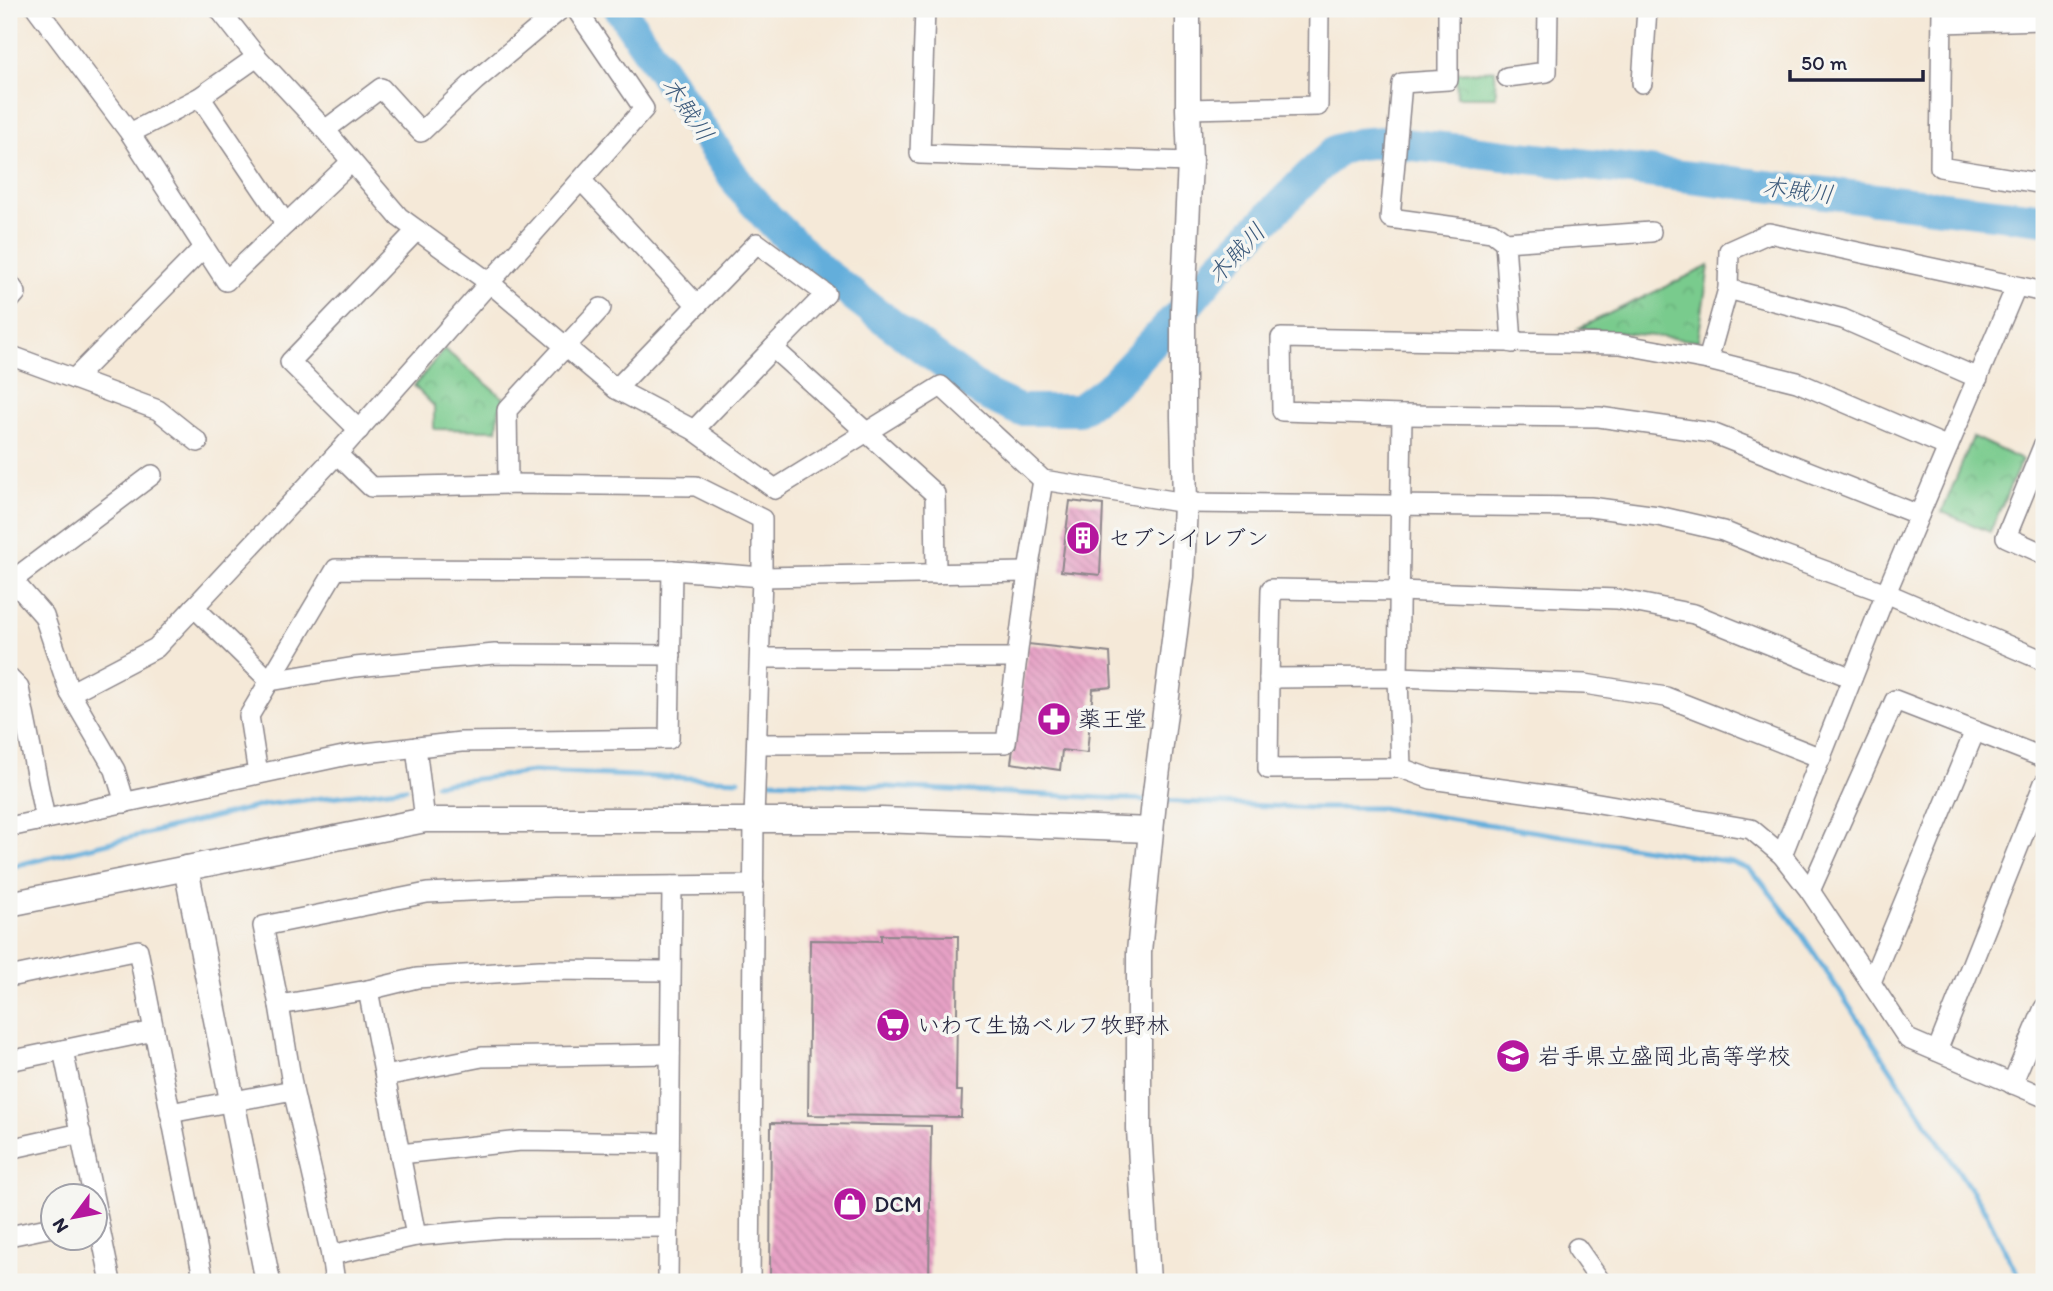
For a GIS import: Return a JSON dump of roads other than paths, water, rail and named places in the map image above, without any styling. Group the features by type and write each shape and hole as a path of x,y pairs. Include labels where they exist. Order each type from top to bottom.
{"street":[{"path":"37,9 130,133 226,281 351,163"},
{"path":"219,9 257,57 325,130 399,217 490,283 616,388 694,430 775,489 941,386 1043,480 1185,503 1590,508 1658,516 1723,531 1886,593 2044,661"},
{"path":"325,130 381,88 421,132 561,9"},
{"path":"70,693 156,648 359,430 644,109 576,9"},
{"path":"925,9 920,154 1190,162"},
{"path":"1148,1282 1139,1129 1139,966 1151,830 1182,576 1185,503 1183,310 1190,162 1188,9"},
{"path":"1188,109 1318,106 1319,9"},
{"path":"1448,9 1448,80 1402,83 1390,218 1492,232 1505,242 1651,232"},
{"path":"1507,77 1547,72 1548,9"},
{"path":"1642,83 1647,9"},
{"path":"2044,20 1942,16 1940,167 2044,184"},
{"path":"130,133 200,97 257,57"},
{"path":"200,97 286,224"},
{"path":"581,180 697,305"},
{"path":"359,430 290,362 417,230"},
{"path":"1708,360 1728,289 1729,251 1769,233 2044,292"},
{"path":"1505,242 1512,344"},
{"path":"616,388 757,243 826,294 694,430"},
{"path":"74,379 204,248"},
{"path":"9,284 16,293 9,301"},
{"path":"1782,855 1886,593 2016,287"},
{"path":"1728,289 1843,319 1978,377"},
{"path":"508,484 507,410 601,308"},
{"path":"1919,515 1712,433 1599,418 1282,411 1281,338 1620,344 1708,360 1797,382 1948,447"},
{"path":"773,348 936,494 936,574"},
{"path":"9,355 158,410 198,442"},
{"path":"1401,768 1398,591 1402,415"},
{"path":"2044,448 2006,537 2044,554"},
{"path":"337,454 371,487 508,484 696,486 762,519 754,819 751,1282"},
{"path":"125,803 115,770 70,693 44,616 11,578 152,475"},
{"path":"757,744 1006,743 1043,480"},
{"path":"258,774 249,716 336,569 673,570 762,577 1028,572"},
{"path":"9,827 348,755 461,742 669,739 673,570"},
{"path":"1852,678 1694,614 1617,599 1271,589 1268,769 1401,768 1431,779 1581,800 1751,829 1782,855 1810,891 1908,1039 2044,1097"},
{"path":"194,607 270,681"},
{"path":"270,681 355,667 495,654 671,655"},
{"path":"760,658 1017,658"},
{"path":"1269,678 1398,677 1585,684 1665,696 1821,758"},
{"path":"9,678 19,688 45,819"},
{"path":"1810,891 1895,700 2044,758"},
{"path":"1871,982 1975,731"},
{"path":"416,747 425,820"},
{"path":"1937,1051 2044,783"},
{"path":"9,904 425,820 754,819 955,822 1151,830"},
{"path":"186,868 268,1282"},
{"path":"335,1282 293,1090 263,926 427,893 553,887 754,885"},
{"path":"668,1282 672,886"},
{"path":"9,977 138,950 204,1282"},
{"path":"279,1005 368,990 417,978 540,970 665,971"},
{"path":"368,990 416,1236"},
{"path":"2012,1084 2044,1008"},
{"path":"9,1061 154,1031"},
{"path":"63,1050 90,1182"},
{"path":"385,1076 482,1056 670,1054"},
{"path":"170,1113 293,1090"},
{"path":"9,1149 81,1133"},
{"path":"400,1154 521,1141 669,1143"},
{"path":"331,1255 416,1236 502,1228 668,1227"},
{"path":"9,1236 38,1230"},
{"path":"1577,1248 1601,1282"},
{"path":"105,1252 111,1282"}],"waterway":[{"name":"木賊川","path":"620,9 742,189 768,218 823,272 900,331 983,393 1019,410 1079,410 1114,384 1219,267 1308,177 1337,150 1357,144 1382,142 1462,150 2044,219"},
{"path":"436,784 533,772 739,780"},
{"path":"771,781 1146,800"},
{"path":"9,867 264,805 406,788"},
{"path":"1159,801 1313,808 1382,808 1732,862 1748,869 1796,926 1987,1214 2021,1282"}],"place":[{"name":"セブンイレブン","path":"1083,538"},
{"name":"薬王堂","path":"1054,719"},
{"name":"いわて生協ベルフ牧野林","path":"893,1025"},
{"name":"岩手県立盛岡北高等学校","path":"1513,1056"},
{"name":"DCM","path":"850,1204"}]}
